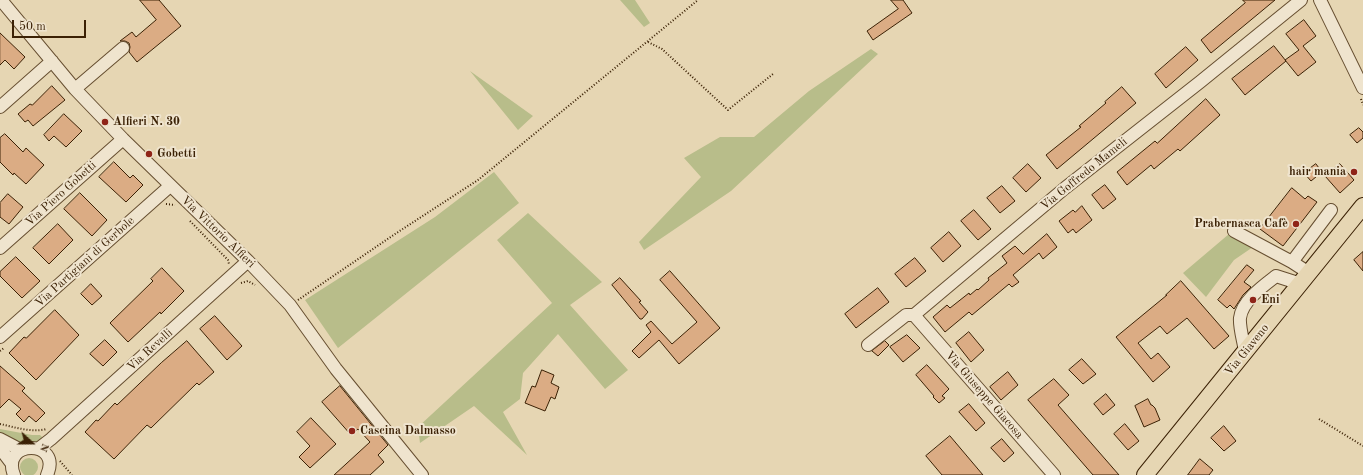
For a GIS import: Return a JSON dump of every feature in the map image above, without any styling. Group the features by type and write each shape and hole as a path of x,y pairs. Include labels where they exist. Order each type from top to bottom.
{"main road":[{"name":"Via Giaveno","path":"1146,475 1363,206"}],"street":[{"name":"Via Vittorio Alfieri","path":"1,0 75,89 123,139 290,305 340,375 422,475"},
{"name":"Via Goffredo Mameli","path":"868,345 906,315 914,315 1065,188 1200,82 1300,0"},
{"path":"1320,0 1363,88"},
{"path":"75,89 123,48"},
{"path":"0,107 52,61"},
{"name":"Via Piero Gobetti","path":"0,248 123,139"},
{"name":"Via Partigiani di Gerbole","path":"0,337 170,186"},
{"path":"1292,262 1331,210"},
{"path":"1234,231 1292,262 1305,278"},
{"name":"Via Revelli","path":"47,453 51,433 248,262"},
{"path":"1245,352 1240,319 1244,307 1258,289 1276,276 1305,278"},
{"name":"Via Giuseppe Giacosa","path":"914,315 1054,475"},
{"path":"0,439 21,450"},
{"path":"13,470 16,454 21,450 32,447 47,453 49,473"},
{"path":"0,448 13,470"}],"path":[{"path":"290,305 478,180 698,0"},
{"path":"648,42 662,49 728,110 773,74"},
{"path":"163,206 167,204 174,204 180,210"},
{"path":"185,216 228,260 229,265"},
{"path":"236,287 241,282 248,281 254,284 258,289"},
{"path":"1319,419 1363,446"},
{"path":"0,424 26,429 42,430 51,433"},
{"path":"47,453 72,475"}],"green space":[{"path":"620,0 635,0 650,23 644,27"},
{"path":"871,49 878,54 731,191 644,250 639,242 701,177 684,158 720,137 754,137 809,91"},
{"path":"470,71 533,116 518,130"},
{"path":"494,172 519,203 338,348 305,300 435,217"},
{"path":"528,213 602,282 570,305 628,370 605,389 558,334 523,373 520,399 503,412 527,455 474,406 420,443 418,427 552,303 497,240"},
{"path":"1229,234 1253,247 1234,260 1206,297 1183,273"},
{"path":"0,429 40,435 44,439 26,445 12,440 0,433"},
{"path":"29,458 35,461 38,467 35,473 29,476 23,473 20,467 23,461"}],"building":[{"path":"140,0 159,0 181,26 137,62 129,52 129,43 120,41 132,32 136,37 156,20"},
{"path":"891,0 903,0 912,13 873,40 867,31 898,9"},
{"path":"1243,0 1275,0 1211,53 1201,40 1245,3"},
{"path":"1304,20 1316,36 1303,46 1316,62 1298,76 1285,60 1299,50 1286,34"},
{"path":"0,33 25,57 14,69 5,60 0,65"},
{"path":"1274,46 1286,61 1245,95 1232,79"},
{"path":"1186,47 1198,60 1166,88 1155,74"},
{"path":"52,86 65,100 33,126 28,120 25,122 18,114 30,104 32,105"},
{"path":"1122,87 1136,103 1057,169 1046,155 1081,127 1079,126"},
{"path":"1206,99 1220,115 1180,151 1178,149 1154,169 1151,165 1127,185 1117,172 1155,141 1157,143"},
{"path":"64,114 82,131 66,147 54,136 49,141 44,135"},
{"path":"1359,128 1363,132 1363,138 1357,143 1350,135"},
{"path":"5,134 23,152 26,148 44,165 26,184 14,173 13,175 0,162 0,138"},
{"path":"114,162 130,178 133,175 143,185 126,202 99,177"},
{"path":"1028,164 1041,178 1026,192 1013,178"},
{"path":"1316,164 1322,172 1311,181 1304,173"},
{"path":"1340,164 1354,180 1340,193 1325,176"},
{"path":"1105,185 1116,199 1103,209 1092,195"},
{"path":"1002,186 1015,201 1000,213 987,198"},
{"path":"1292,188 1305,199 1308,196 1317,202 1283,246 1260,229"},
{"path":"80,193 107,220 92,236 64,209"},
{"path":"8,194 23,207 9,224 0,217 0,203"},
{"path":"1082,206 1092,220 1076,233 1073,229 1068,233 1059,221 1073,210 1075,212"},
{"path":"974,210 991,229 978,240 961,221"},
{"path":"58,224 73,240 49,264 33,248"},
{"path":"949,232 961,246 943,262 931,248"},
{"path":"1047,234 1057,247 1043,259 1039,253 1013,275 1019,282 1012,287 1009,284 972,315 969,312 945,332 933,317 947,305 950,308 969,293 970,295 977,289 978,290 989,280 988,278 1007,263 1002,256 1015,246 1023,254"},
{"path":"1363,252 1363,271 1354,260"},
{"path":"16,257 40,281 22,298 0,276 0,272"},
{"path":"915,258 926,271 906,287 895,274"},
{"path":"1247,265 1254,270 1244,282 1251,287 1243,295 1234,309 1230,305 1227,308 1218,300"},
{"path":"162,268 184,291 161,314 160,312 128,342 110,323 153,281 151,279"},
{"path":"670,271 720,328 679,364 659,340 639,358 632,351 651,332 646,325 651,321 672,344 697,322 660,280"},
{"path":"620,278 641,301 639,302 648,312 642,319 640,319 612,285"},
{"path":"1181,281 1229,336 1214,349 1187,318 1167,334 1160,326 1138,343 1151,359 1158,353 1170,367 1153,382 1116,337 1167,295"},
{"path":"91,284 102,296 92,305 81,294"},
{"path":"878,288 889,302 856,328 845,314"},
{"path":"55,310 79,335 36,380 9,353 24,337 26,338"},
{"path":"215,316 242,346 227,360 200,329"},
{"path":"969,332 984,350 971,362 956,343"},
{"path":"907,335 920,348 903,362 890,347"},
{"path":"105,340 117,352 103,366 90,354"},
{"path":"187,341 214,372 199,385 197,383 151,428 147,425 114,459 85,432 115,403 117,405 161,363"},
{"path":"885,341 889,345 878,356 872,351"},
{"path":"1082,359 1096,374 1083,384 1069,370"},
{"path":"927,365 949,389 942,396 945,398 939,403 916,375"},
{"path":"0,366 25,388 22,391 45,413 36,422 29,416 24,422 16,414 21,409 9,399 0,408"},
{"path":"542,370 554,375 551,383 559,387 555,399 551,397 545,411 525,403 532,386 535,387"},
{"path":"1008,372 1018,385 1001,400 990,387"},
{"path":"1054,379 1069,395 1058,405 1119,475 1093,475 1028,400"},
{"name":"Cascina Dalmasso","path":"340,386 388,445 378,455 384,462 370,475 334,475 370,442 358,429 351,435 322,402"},
{"path":"1106,394 1115,405 1103,415 1094,404"},
{"path":"1148,399 1151,405 1155,408 1160,420 1144,427 1135,406"},
{"path":"969,404 985,423 976,431 959,412"},
{"path":"311,418 336,444 310,468 299,457 310,446 297,432"},
{"path":"1125,424 1139,441 1128,450 1114,434"},
{"path":"1224,426 1236,441 1224,451 1211,438"},
{"path":"950,436 983,475 942,475 926,456"},
{"path":"1002,439 1014,453 1004,462 991,448"},
{"path":"1200,459 1213,470 1209,475 1188,475"}],"place":[{"name":"Alfieri N. 30","path":"105,122"},
{"name":"Gobetti","path":"149,154"},
{"name":"hair mania","path":"1354,172"},
{"name":"Prabernasca Cafè","path":"1296,224"},
{"name":"Eni","path":"1253,300"},
{"name":"Cascina Dalmasso","path":"352,431"}]}
